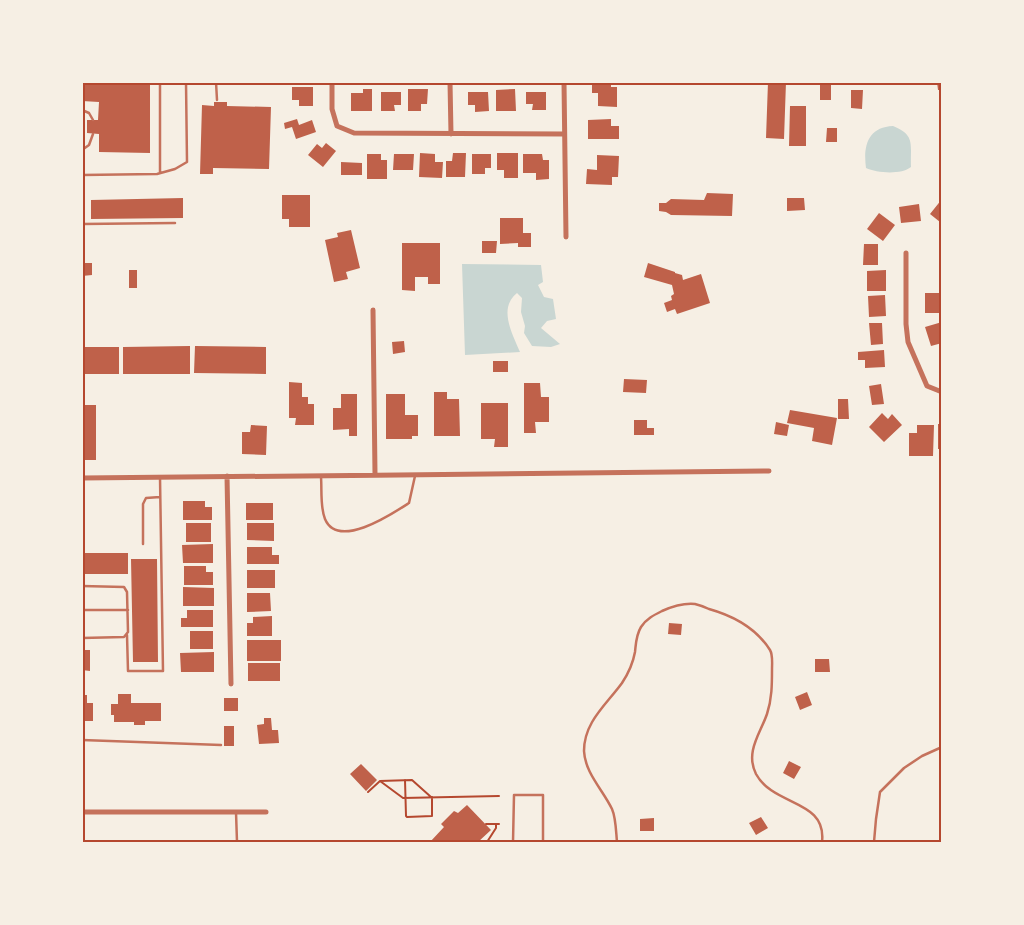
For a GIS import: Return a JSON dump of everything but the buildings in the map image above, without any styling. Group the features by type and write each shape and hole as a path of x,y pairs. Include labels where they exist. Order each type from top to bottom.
{"street":[{"path":"332,82 332,109 337,126 354,133 564,134"},
{"path":"450,82 451,134"},
{"path":"564,82 566,237"},
{"path":"906,253 906,324 908,342 927,386 942,392"},
{"path":"373,310 375,474"},
{"path":"82,478 769,472"},
{"path":"227,476 231,684"},
{"path":"82,812 266,812"}],"lane":[{"path":"160,82 160,173"},
{"path":"82,175 160,173 175,169 187,162 186,82"},
{"path":"216,82 216,100"},
{"path":"82,110 89,113 93,120"},
{"path":"82,150 88,144 93,134"},
{"path":"82,224 175,223"},
{"path":"321,475 324,518 329,526 337,531 348,531 379,523 409,503 415,475"},
{"path":"82,586 124,588 127,592 128,610 128,671 163,671 160,477"},
{"path":"143,544 143,504 146,498 160,496"},
{"path":"617,842 612,810 587,767 584,751 588,730 595,716 622,683 630,670 636,638 641,626 651,616 670,608 695,604 722,613 745,624 760,637 772,653 772,692 766,714 753,744 752,760 756,773 764,786 775,795 806,809 818,819 822,826 822,842"},
{"path":"82,610 128,610"},
{"path":"82,638 120,637 127,635"},
{"path":"82,740 221,745"},
{"path":"874,842 880,792 904,768 922,756 942,747"},
{"path":"513,842 514,795 542,795 542,842"},
{"path":"236,812 237,842"}],"path":[{"path":"368,792 380,781 405,780 412,780 431,797 432,816 406,816 405,780"},
{"path":"380,781 405,798 499,796"},
{"path":"486,824 498,824 486,842"}],"shaded area":[{"path":"893,126 909,137 911,167 907,170 889,172 866,168 865,152 869,139 878,130"},
{"path":"462,264 541,265 543,282 538,285 544,297 553,299 556,319 547,321 541,328 560,344 551,347 532,346 524,333 525,326 521,312 522,298 517,293 511,299 507,313 508,321 520,352 465,355"}]}
